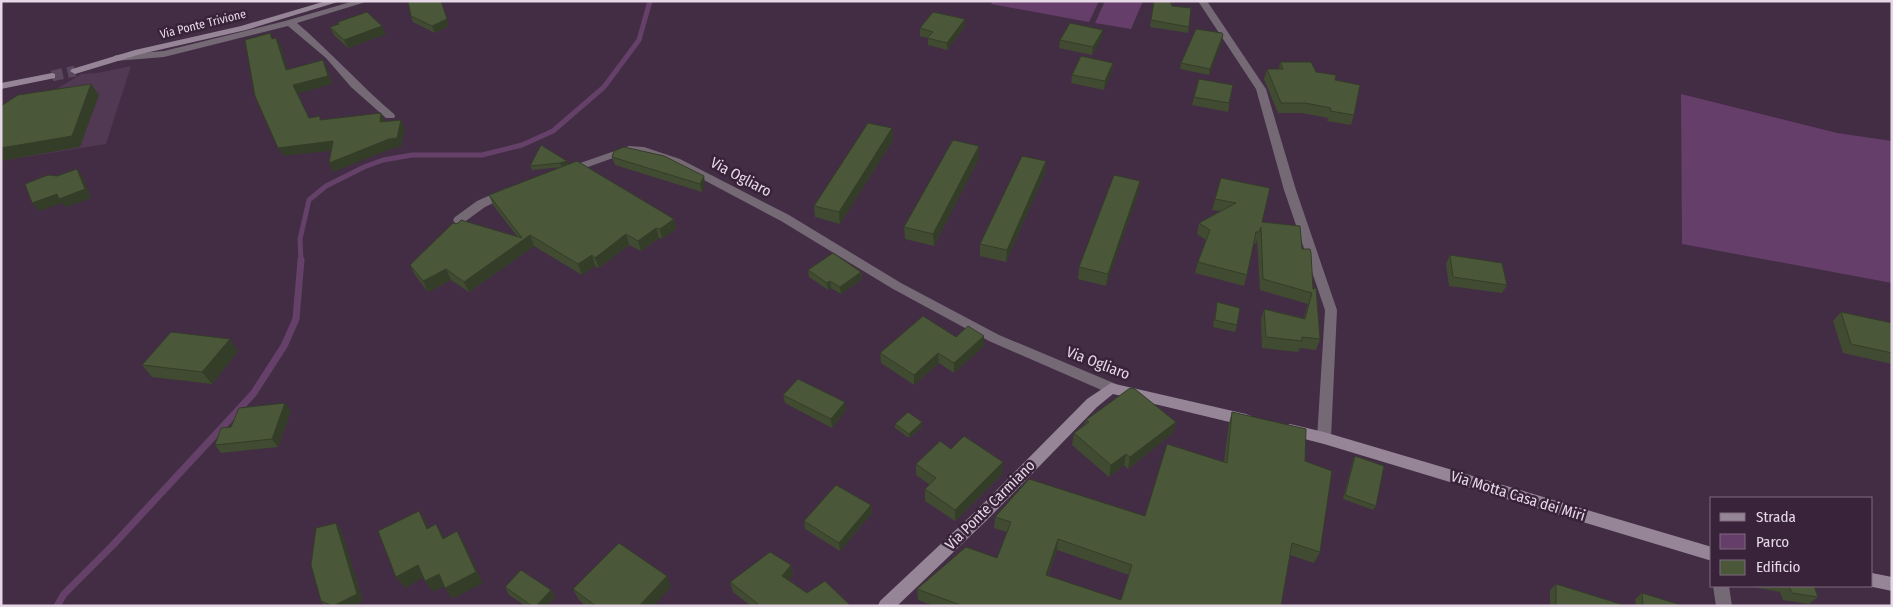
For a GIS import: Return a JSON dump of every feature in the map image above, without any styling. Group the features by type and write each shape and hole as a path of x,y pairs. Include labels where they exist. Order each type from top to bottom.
{"street":[{"name":"Via Ponte Trivione","path":"75,71 116,58 243,28 337,1"},
{"path":"116,58 164,54 288,23 365,1"},
{"path":"1202,1 1261,89 1290,190 1331,310 1324,438 1276,426"},
{"path":"288,23 294,25 329,56 355,85 390,116"},
{"path":"1,86 52,76"},
{"name":"Via Ogliaro","path":"554,177 629,149 644,150 676,161 785,218 897,286 994,338 1112,388 1256,422"},
{"path":"459,220 481,204 517,188"},
{"name":"Via Ponte Carmiano","path":"886,606 982,515 1092,403 1112,388"},
{"name":"Via Motta Casa dei Miri","path":"1324,438 1710,553"},
{"path":"1873,580 1892,584"},
{"path":"1721,587 1724,606"}],"shaded area":[{"path":"131,66 106,144 1,161 1,123 81,74 97,73"}],"green space":[{"path":"993,1 1099,1 1089,22 991,4"},
{"path":"1105,1 1143,1 1131,29 1095,23"},
{"path":"1681,94 1837,133 1892,141 1892,283 1682,244"}],"building":[{"path":"441,1 447,19 432,26 411,16 408,2"},
{"path":"1154,1 1170,1 1172,6 1191,8 1189,27 1151,20"},
{"path":"367,12 382,26 344,40 330,27 339,24 338,22"},
{"path":"933,12 965,19 947,43 927,38 933,32 920,28"},
{"path":"1070,23 1103,30 1093,47 1060,40"},
{"path":"1196,29 1222,33 1223,35 1210,69 1181,63"},
{"path":"270,33 272,39 276,38 286,70 323,60 328,76 293,85 309,118 320,116 320,120 381,113 380,122 401,120 397,138 389,139 329,163 333,141 278,148 255,96 245,40"},
{"path":"1081,56 1113,63 1105,81 1072,75"},
{"path":"1280,62 1311,62 1316,72 1336,75 1335,80 1360,85 1354,115 1330,111 1331,108 1305,103 1281,103 1267,69 1283,69"},
{"path":"1199,79 1233,85 1229,103 1194,97"},
{"path":"91,84 72,136 1,148 1,106 18,95"},
{"path":"868,123 892,128 839,212 814,206"},
{"path":"953,140 979,146 933,234 904,227"},
{"path":"541,145 567,161 530,166"},
{"path":"624,147 664,156 704,176 700,184 612,157 614,151"},
{"path":"1022,156 1046,161 1007,250 980,244"},
{"path":"577,161 674,219 660,229 656,228 638,241 626,234 595,258 592,255 578,264 530,235 464,282 446,269 423,281 410,265 453,223 457,224 461,220 522,238 489,195"},
{"path":"77,169 85,189 59,199 57,194 32,203 25,184 48,175 57,176"},
{"path":"1114,175 1140,181 1108,274 1079,267"},
{"path":"1221,178 1270,188 1262,222 1300,226 1302,249 1310,249 1311,253 1313,289 1316,288 1320,339 1302,337 1302,341 1266,337 1264,309 1305,319 1312,293 1263,279 1261,227 1259,232 1256,232 1247,275 1198,262 1210,230 1199,223 1236,203 1215,199"},
{"path":"833,253 861,272 840,287 830,281 827,283 808,270"},
{"path":"1450,255 1502,263 1507,285 1453,277"},
{"path":"1217,302 1240,308 1237,325 1215,320"},
{"path":"1841,312 1892,323 1892,353 1851,344"},
{"path":"923,316 956,337 968,326 984,336 954,363 938,353 914,375 880,353"},
{"path":"171,332 230,339 202,372 142,365"},
{"path":"798,379 845,402 831,419 783,395"},
{"path":"1130,388 1135,389 1176,422 1130,457 1126,454 1111,465 1074,433 1089,422 1086,420"},
{"path":"285,403 272,439 215,445 221,428 231,427 239,408"},
{"path":"908,412 922,422 909,434 895,424"},
{"path":"1232,412 1306,429 1305,461 1332,471 1320,552 1292,543 1281,606 963,606 917,589 966,547 997,558 1011,522 995,517 1029,479 1145,516 1167,444 1227,463","holes":["1058,539 1132,565 1121,600 1046,575"]},
{"path":"964,436 1003,462 955,510 925,489 936,478 916,464 940,441 951,449"},
{"path":"1355,456 1384,466 1376,506 1345,495"},
{"path":"836,485 871,505 839,543 804,521"},
{"path":"419,511 427,529 436,524 443,539 457,531 476,572 445,588 439,574 425,581 418,565 396,577 378,531"},
{"path":"336,523 357,594 333,606 321,601 311,565 316,528"},
{"path":"619,543 667,576 639,606 596,606 573,589"},
{"path":"770,552 791,565 782,576 807,593 825,581 851,606 756,606 758,604 730,582"},
{"path":"521,570 551,590 536,606 532,606 505,587"},
{"path":"1556,584 1627,606 1556,606"},
{"path":"1789,587 1814,587 1818,597 1792,593"},
{"path":"1642,593 1684,606 1643,606"}],"waterway":[{"path":"301,260 300,239 309,200 326,186 364,167 383,160 412,155 482,155 522,145 553,131 604,87 639,40 650,1"},
{"path":"57,606 64,594 113,545 253,394 284,346 296,319 301,260"}],"tunnel":[{"path":"52,76 75,71"}]}
